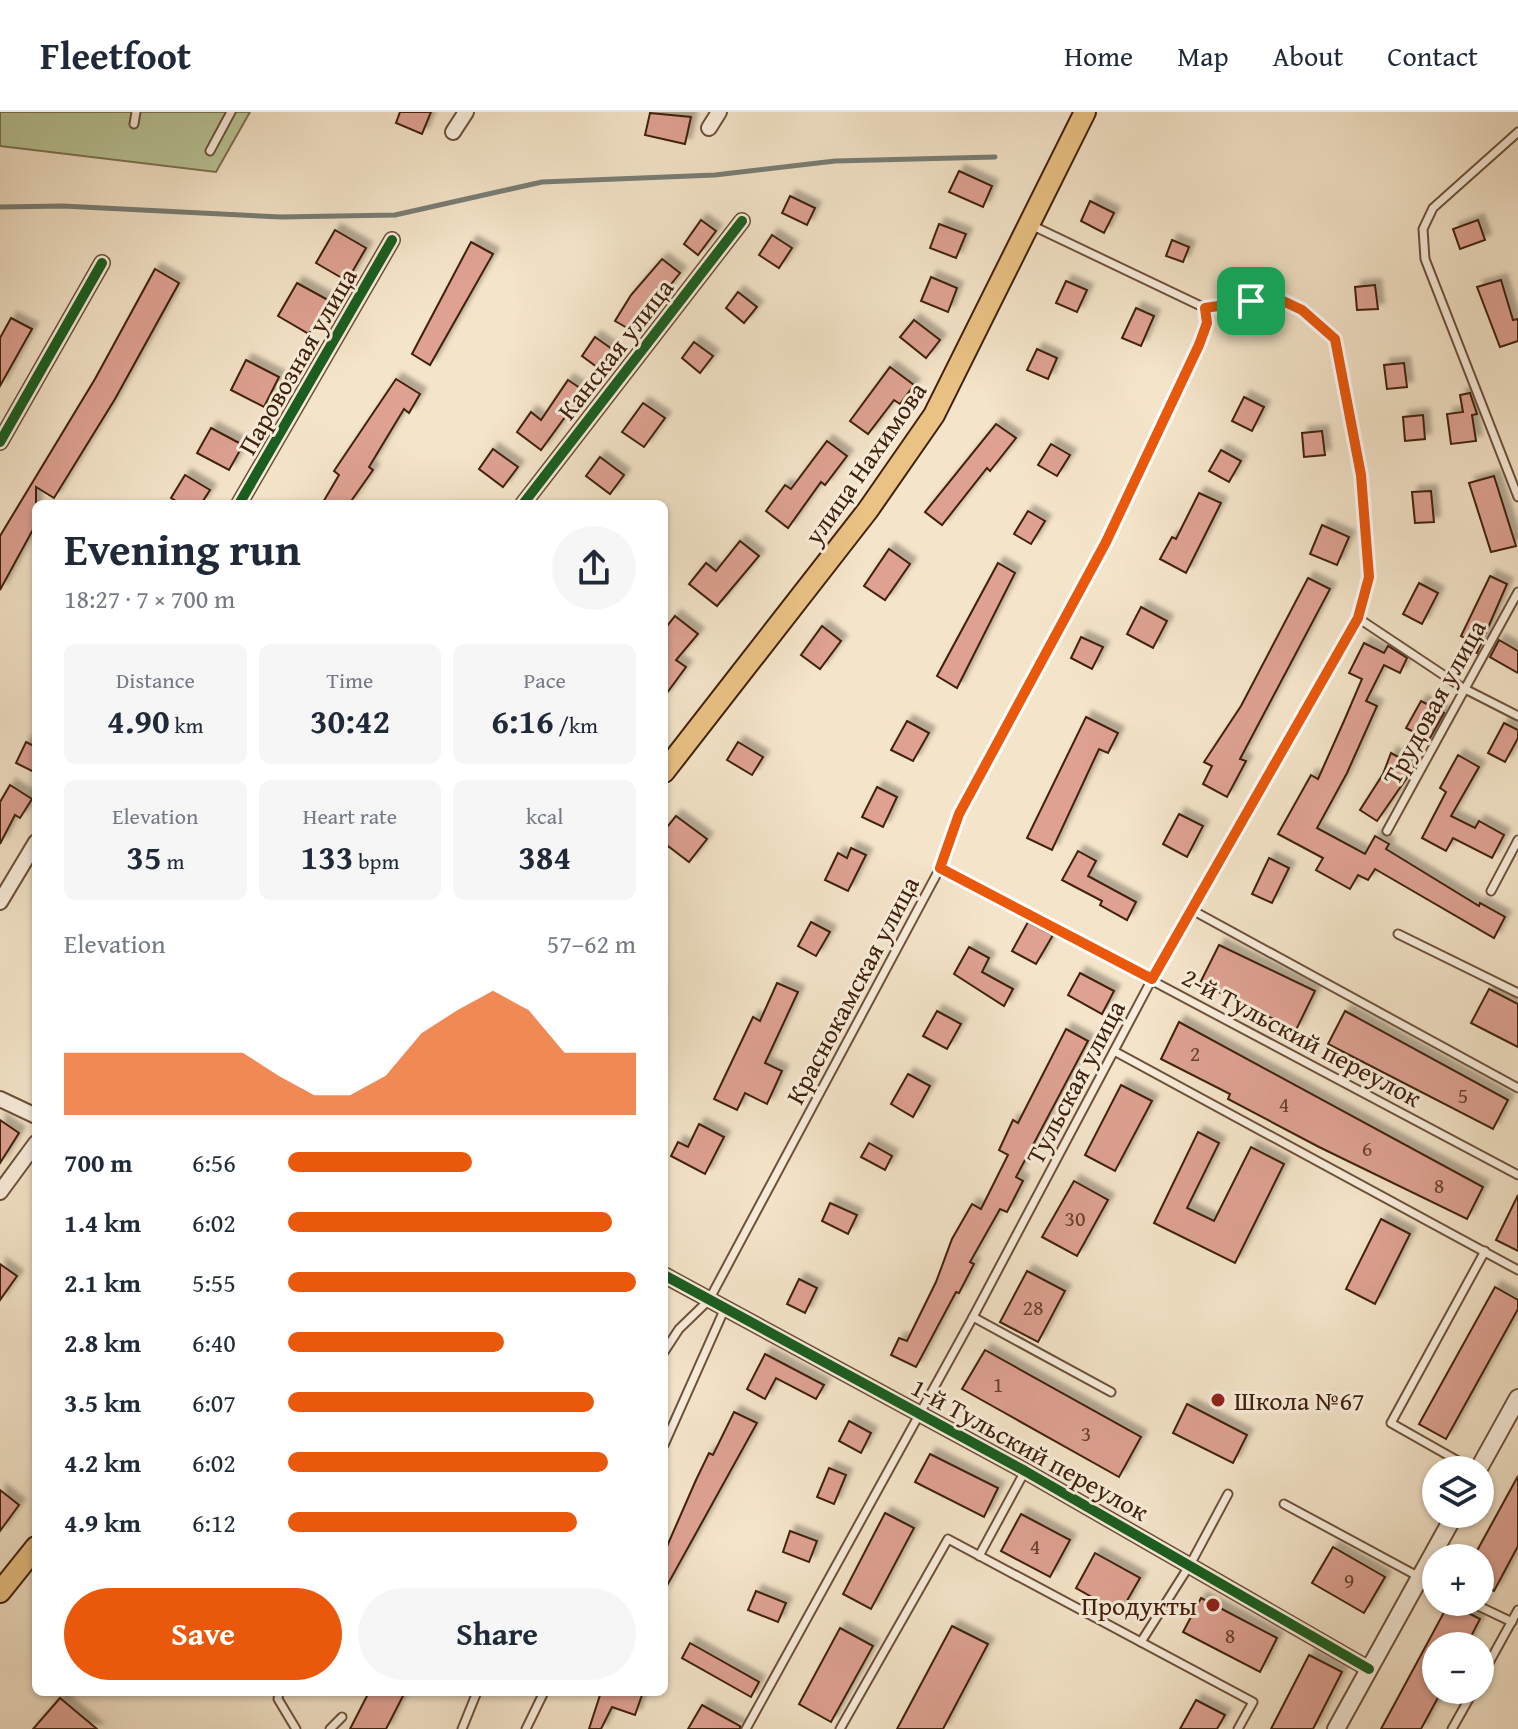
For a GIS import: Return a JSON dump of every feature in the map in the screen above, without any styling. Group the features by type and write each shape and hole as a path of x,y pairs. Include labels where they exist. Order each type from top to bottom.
{"main road":[{"name":"улица Нахимова","path":"668,767 868,510 934,415 1085,112"},
{"path":"0,1592 32,1552"}],"street":[{"path":"453,132 466,112"},
{"path":"709,128 719,112"},
{"name":"Канская улица","path":"526,500 742,221"},
{"name":"Паровозная улица","path":"245,500 392,240"},
{"path":"0,442 102,263"},
{"path":"0,902 32,849"},
{"path":"0,1099 32,1114"},
{"path":"0,1192 32,1148"},
{"name":"1-й Тульский переулок","path":"668,1277 1191,1563 1369,1669"},
{"path":"1484,1456 1518,1398"},
{"path":"1336,1729 1447,1528"}],"lane":[{"path":"134,124 136,112"},
{"path":"210,151 231,112"},
{"path":"1518,132 1433,208 1423,229 1425,259 1518,497"},
{"path":"1031,225 1205,308"},
{"name":"Тульская улица","path":"746,1729 973,1317 1152,979 1358,618 1369,577 1361,475 1335,339 1302,310 1283,301 1251,301 1205,308"},
{"name":"Краснокамская улица","path":"668,1346 679,1329 709,1300 940,868 959,814 1106,542 1193,358 1207,323 1205,308"},
{"name":"Трудовая улица","path":"1387,831 1518,592"},
{"path":"1358,618 1463,688 1518,716"},
{"path":"1491,891 1518,840"},
{"name":"2-й Тульский переулок","path":"940,868 1518,1175"},
{"path":"1192,910 1518,1088"},
{"path":"1398,934 1518,993"},
{"path":"1114,1051 1518,1270"},
{"path":"1451,1456 1391,1423 1485,1251"},
{"path":"668,1436 725,1308"},
{"path":"973,1317 1111,1392"},
{"path":"979,1556 1025,1471"},
{"path":"1141,1642 1191,1563 1228,1494"},
{"path":"1284,1504 1420,1578"},
{"path":"840,1729 948,1539 1253,1702 1238,1729"},
{"path":"1494,1654 1518,1610"},
{"path":"1494,1613 1512,1622"},
{"path":"278,1696 296,1729"},
{"path":"462,1729 475,1696"},
{"path":"526,1729 542,1696"},
{"path":"1452,1729 1466,1704"},
{"path":"330,1729 342,1717"}],"green space":[{"path":"0,112 250,112 216,172 0,146"}],"building":[{"path":"400,112 431,112 422,134 396,123"},
{"path":"650,113 691,117 685,144 645,135"},
{"path":"959,171 992,186 983,207 949,192"},
{"path":"790,196 815,208 807,225 782,213"},
{"path":"1090,201 1114,213 1104,233 1081,221"},
{"path":"701,220 716,231 698,255 684,244"},
{"path":"1478,220 1485,240 1460,249 1453,229"},
{"path":"939,224 966,234 956,258 930,248"},
{"path":"335,230 366,248 347,281 316,263"},
{"path":"772,235 792,248 779,268 759,255"},
{"path":"1172,240 1189,247 1183,262 1166,256"},
{"path":"471,242 493,254 430,365 412,354"},
{"path":"662,259 680,273 660,298 657,296 636,333 615,321 631,295"},
{"path":"155,269 179,283 115,399 54,498 36,487 36,500 32,500 32,531 0,590 0,536 95,379"},
{"path":"931,277 957,288 948,312 921,301"},
{"path":"1501,280 1513,320 1518,319 1518,341 1500,347 1477,287"},
{"path":"1066,281 1087,290 1077,312 1056,303"},
{"path":"297,283 328,300 309,334 278,316"},
{"path":"1375,285 1378,309 1357,310 1355,287"},
{"path":"738,292 757,307 744,323 726,308"},
{"path":"1136,308 1154,316 1141,346 1122,338"},
{"path":"11,318 32,329 0,386 0,338"},
{"path":"914,320 940,340 926,358 900,337"},
{"path":"595,337 619,354 605,373 582,356"},
{"path":"694,342 713,356 700,373 682,358"},
{"path":"1037,349 1057,358 1048,379 1027,370"},
{"path":"246,360 279,377 264,407 231,390"},
{"path":"1404,363 1407,387 1387,389 1384,365"},
{"path":"890,367 914,385 900,404 894,400 868,434 850,421"},
{"path":"396,379 420,394 409,413 404,409 369,467 373,470 352,500 324,500 339,475 334,471"},
{"path":"568,380 589,394 573,417 568,413 541,450 517,432 531,412 541,420"},
{"path":"1470,393 1477,414 1472,415 1476,441 1451,444 1447,414 1463,412 1460,395"},
{"path":"1244,397 1264,407 1252,431 1232,421"},
{"path":"643,403 665,418 644,447 622,432"},
{"path":"1423,415 1425,439 1405,441 1403,417"},
{"path":"996,424 1016,438 990,471 987,468 942,525 925,512"},
{"path":"211,428 243,445 229,470 197,453"},
{"path":"1322,431 1325,455 1304,457 1302,433"},
{"path":"827,441 847,456 825,485 821,482 788,528 766,511 785,485 791,489"},
{"path":"1051,444 1070,455 1057,476 1038,465"},
{"path":"493,449 518,467 503,487 479,469"},
{"path":"1221,450 1241,461 1229,482 1209,471"},
{"path":"600,457 624,475 610,494 586,476"},
{"path":"185,475 210,490 204,500 171,498"},
{"path":"1494,476 1516,546 1491,552 1469,483"},
{"path":"1431,491 1434,522 1415,523 1412,492"},
{"path":"1199,493 1221,503 1186,573 1160,559 1172,537 1176,539"},
{"path":"1028,511 1045,521 1031,544 1014,534"},
{"path":"1322,525 1349,537 1337,565 1310,554"},
{"path":"740,541 759,556 717,606 689,584 706,563 716,571"},
{"path":"889,549 910,564 885,600 864,586"},
{"path":"998,563 1015,573 957,688 937,676"},
{"path":"1490,576 1507,584 1477,653 1466,647 1470,641 1461,636"},
{"path":"1308,578 1330,589 1240,759 1246,761 1227,797 1203,784 1212,766 1204,762 1241,706"},
{"path":"1419,583 1438,593 1422,624 1403,614"},
{"path":"1141,607 1167,621 1153,648 1127,634"},
{"path":"675,616 698,634 676,660 686,667 668,692 668,625"},
{"path":"822,626 841,641 820,669 801,655"},
{"path":"1081,637 1103,647 1092,669 1071,658"},
{"path":"1499,640 1518,651 1518,673 1490,657"},
{"path":"1364,643 1384,653 1388,646 1407,658 1400,673 1384,665 1366,701 1377,706 1347,773 1317,828 1365,854 1375,836 1389,844 1386,849 1479,906 1480,903 1505,917 1494,938 1375,869 1368,880 1358,875 1350,889 1316,870 1323,858 1278,834 1311,775 1318,779 1362,679 1349,673"},
{"path":"1421,701 1444,713 1429,740 1406,728"},
{"path":"1086,717 1118,733 1108,753 1099,749 1052,850 1027,838"},
{"path":"907,721 929,733 913,761 891,750"},
{"path":"1504,723 1518,730 1518,738 1505,762 1488,753"},
{"path":"26,742 32,745 32,771 16,763"},
{"path":"738,742 763,757 752,775 727,760"},
{"path":"1391,753 1415,766 1377,821 1360,810 1383,774"},
{"path":"1458,755 1479,767 1451,816 1475,828 1479,821 1504,835 1492,858 1453,838 1446,851 1422,838 1446,792 1440,788"},
{"path":"10,785 32,799 20,818 15,815 0,844 0,802"},
{"path":"877,787 897,797 883,827 862,817"},
{"path":"1179,814 1203,826 1187,857 1163,844"},
{"path":"676,816 707,839 689,862 668,846 668,826"},
{"path":"851,848 866,855 848,891 825,880 838,853 847,858"},
{"path":"1078,851 1096,861 1088,876 1136,902 1127,920 1100,905 1102,901 1062,880"},
{"path":"1269,858 1289,868 1272,903 1252,894"},
{"path":"811,922 830,932 816,956 798,946"},
{"path":"1028,922 1053,935 1036,964 1012,951"},
{"path":"1219,945 1315,991 1296,1030 1200,983"},
{"path":"969,947 989,958 982,972 1013,989 1004,1006 954,974"},
{"path":"1080,973 1114,991 1102,1014 1068,995"},
{"path":"777,983 798,992 765,1063 782,1071 767,1104 745,1093 737,1110 714,1099 753,1017 760,1021"},
{"path":"1489,989 1518,1004 1518,1047 1471,1023"},
{"path":"937,1011 961,1024 947,1049 923,1036"},
{"path":"1345,1011 1508,1100 1493,1129 1328,1044"},
{"path":"1179,1022 1483,1187 1467,1219 1319,1147 1228,1099 1230,1094 1161,1059"},
{"path":"1066,1029 1088,1041 1016,1177 1023,1181 1007,1212 1000,1209 970,1262 974,1264 959,1293 956,1292 916,1367 891,1355 899,1338 907,1341 936,1282 952,1239 972,1204 981,1209 1008,1155 999,1150 1013,1120 1018,1123"},
{"path":"908,1074 930,1086 913,1117 891,1104"},
{"path":"1121,1085 1152,1101 1115,1171 1085,1155"},
{"path":"0,1120 19,1133 0,1163"},
{"path":"699,1124 724,1137 705,1174 671,1156 678,1142 688,1147"},
{"path":"1198,1132 1219,1143 1187,1208 1214,1221 1251,1147 1284,1164 1235,1263 1154,1223"},
{"path":"869,1143 892,1156 885,1170 861,1157"},
{"path":"1074,1181 1108,1200 1077,1256 1042,1237"},
{"path":"1518,1195 1518,1251 1496,1240"},
{"path":"830,1203 857,1215 848,1234 822,1221"},
{"path":"1381,1219 1410,1234 1375,1304 1346,1289"},
{"path":"0,1264 17,1276 0,1300"},
{"path":"1027,1271 1065,1291 1038,1342 1000,1322"},
{"path":"799,1279 817,1288 805,1313 787,1304"},
{"path":"1495,1287 1518,1300 1518,1309 1446,1439 1419,1424"},
{"path":"985,1350 1141,1437 1119,1477 962,1389"},
{"path":"765,1354 824,1385 816,1399 776,1378 765,1399 747,1389"},
{"path":"1187,1404 1247,1435 1233,1463 1173,1433"},
{"path":"734,1412 757,1423 668,1584 668,1544 709,1453 713,1455"},
{"path":"849,1421 871,1433 861,1453 839,1441"},
{"path":"930,1454 998,1488 984,1517 915,1482"},
{"path":"829,1468 846,1475 834,1504 817,1497"},
{"path":"1518,1476 1518,1546 1494,1591 1494,1544 1481,1544 1489,1528 1494,1528 1494,1520"},
{"path":"0,1490 19,1505 0,1531"},
{"path":"885,1513 914,1528 871,1609 843,1594"},
{"path":"1021,1514 1070,1540 1050,1577 1001,1551"},
{"path":"790,1531 817,1541 809,1562 783,1552"},
{"path":"1333,1547 1385,1577 1364,1613 1312,1583"},
{"path":"1095,1553 1140,1578 1120,1613 1076,1588"},
{"path":"756,1591 786,1603 778,1622 748,1610"},
{"path":"1201,1598 1277,1638 1260,1672 1183,1632"},
{"path":"1442,1616 1474,1616 1480,1619 1473,1632 1433,1632"},
{"path":"952,1626 988,1644 943,1729 897,1729"},
{"path":"840,1628 873,1646 831,1722 799,1704"},
{"path":"690,1643 759,1682 751,1697 682,1658"},
{"path":"1422,1653 1422,1704 1434,1704 1421,1729 1381,1729"},
{"path":"1309,1655 1342,1672 1313,1729 1271,1729"},
{"path":"367,1696 403,1696 386,1729 350,1729"},
{"path":"600,1696 642,1696 635,1715 612,1707 601,1729 589,1729"},
{"path":"60,1698 97,1729 33,1729"},
{"path":"1196,1700 1225,1715 1217,1729 1180,1729"},
{"path":"702,1705 740,1726 740,1729 688,1729"}],"waterway":[{"path":"0,207 63,206 281,217 395,215 542,182 715,175 835,161 995,157"}],"cycle path":[{"path":"526,500 742,221"},
{"path":"241,500 392,240"},
{"path":"0,442 102,263"},
{"path":"668,1277 1025,1471 1369,1669"}],"place":[{"name":"Школа №67","path":"1218,1400"},
{"name":"Продукты","path":"1213,1605"}],"route":[{"path":"1251,301 1283,301 1302,310 1335,339 1361,475 1369,577 1358,618 1152,979 940,868 959,814 1106,542 1199,345 1207,323 1205,308 1251,301"}]}
